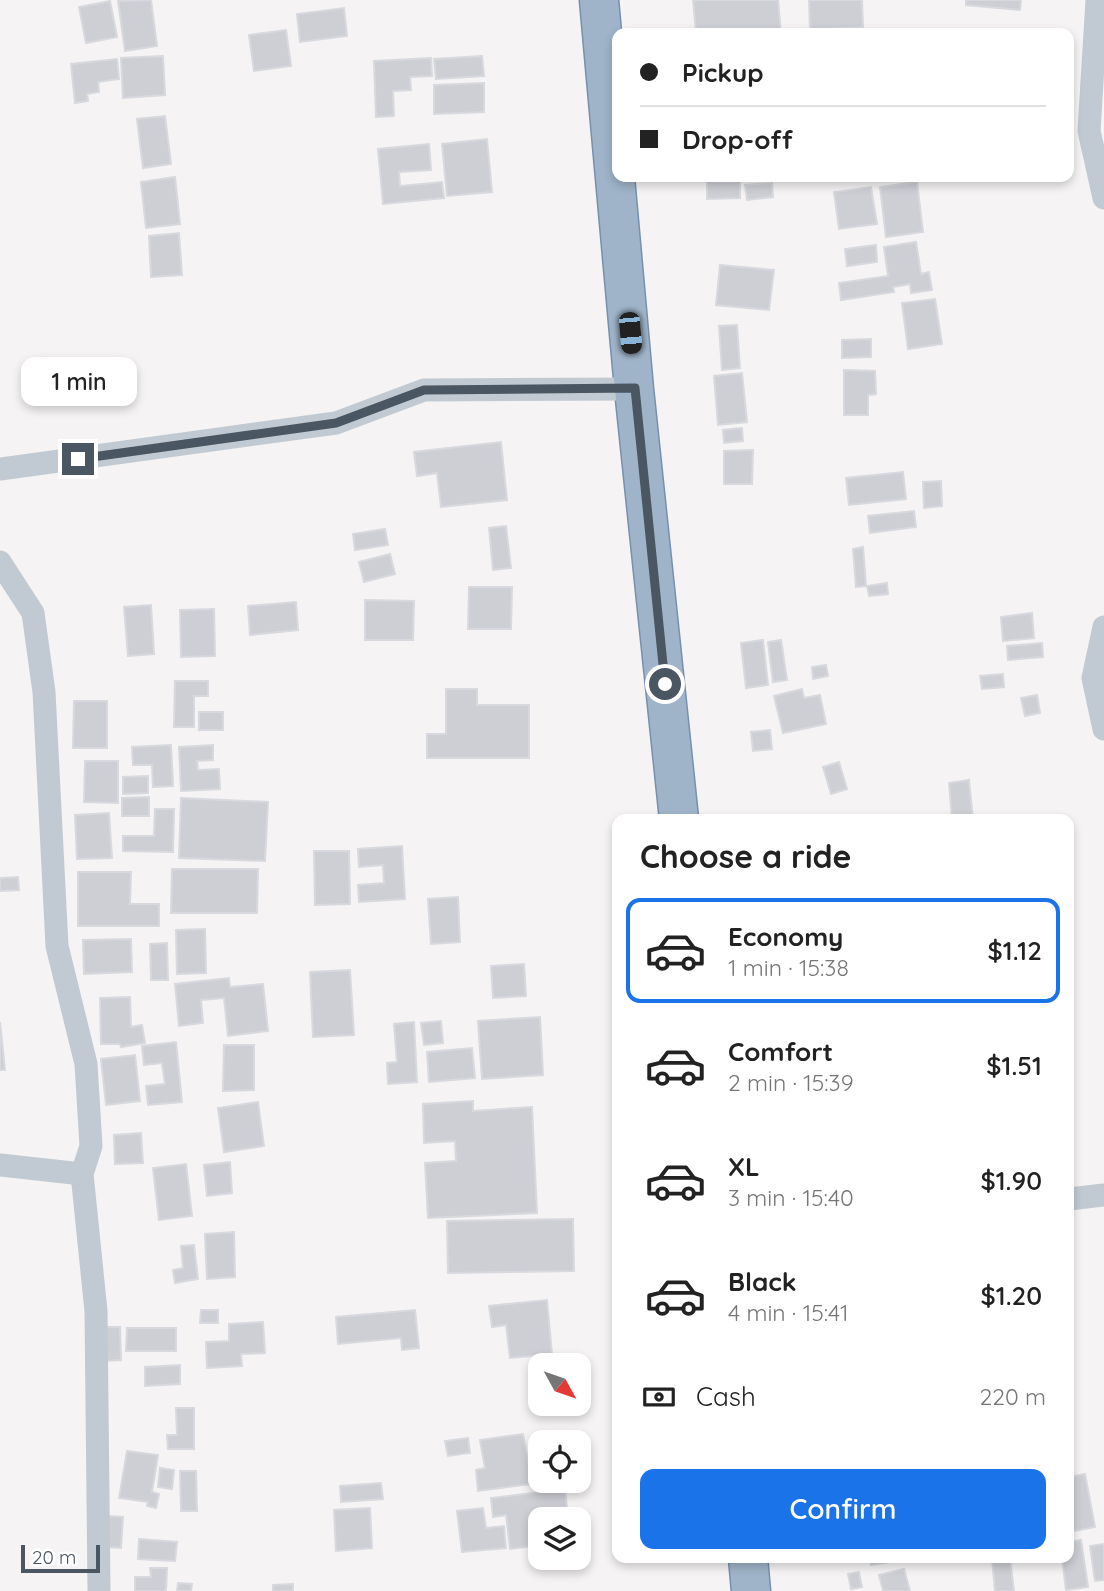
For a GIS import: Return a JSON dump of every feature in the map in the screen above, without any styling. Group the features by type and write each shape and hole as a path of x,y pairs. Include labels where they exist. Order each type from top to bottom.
{"highway":[{"path":"599,0 612,96"},
{"path":"619,182 635,388 678,814"},
{"path":"748,1563 751,1591"}],"street":[{"path":"1097,0 1079,130 1104,196"},
{"path":"0,470 336,423 424,390 635,388"},
{"path":"0,562 33,613 42,679 57,946 86,1065 91,1146 82,1174 96,1311 99,1591"},
{"path":"1104,627 1093,678 1104,729"},
{"path":"0,1166 82,1174"},
{"path":"1074,1199 1104,1196"}],"building":[{"path":"151,0 157,46 125,51 118,1"},
{"path":"693,0 778,0 781,28 696,28"},
{"path":"809,0 862,0 863,27 810,28"},
{"path":"966,0 1021,0 1020,10 966,5"},
{"path":"110,1 117,37 86,43 79,7"},
{"path":"344,8 347,36 300,42 297,14"},
{"path":"286,30 291,66 254,71 249,35"},
{"path":"163,56 165,95 123,98 121,58"},
{"path":"482,56 484,76 436,79 434,59"},
{"path":"431,58 432,76 410,77 411,90 393,91 394,116 376,117 374,61"},
{"path":"117,59 119,79 98,82 99,92 87,94 88,101 75,103 71,64"},
{"path":"484,83 484,112 434,114 434,85"},
{"path":"165,116 171,164 143,168 137,119"},
{"path":"487,139 492,192 447,196 442,144"},
{"path":"429,144 431,170 399,172 400,186 442,182 444,198 383,204 378,149"},
{"path":"175,177 180,224 146,228 141,182"},
{"path":"707,182 740,182 740,198 707,199"},
{"path":"917,182 923,232 886,237 880,187"},
{"path":"772,183 773,197 747,200 745,185"},
{"path":"871,187 877,224 839,229 834,192"},
{"path":"179,233 182,275 151,277 149,236"},
{"path":"916,242 921,274 929,272 932,290 911,293 910,284 893,287 894,292 841,300 839,283 888,276 884,247"},
{"path":"876,245 877,262 847,266 845,249"},
{"path":"720,265 774,270 769,310 716,305"},
{"path":"935,299 942,344 908,349 902,303"},
{"path":"737,325 740,368 722,370 719,326"},
{"path":"871,339 871,357 842,358 842,340"},
{"path":"844,370 875,371 876,394 868,395 868,415 844,415"},
{"path":"742,373 747,422 718,425 714,376"},
{"path":"742,428 743,441 724,443 723,430"},
{"path":"501,442 507,500 441,507 437,473 417,476 414,452"},
{"path":"753,450 752,484 724,484 724,451"},
{"path":"903,472 906,499 849,505 846,478"},
{"path":"941,481 942,506 924,508 923,482"},
{"path":"914,511 916,527 870,533 868,516"},
{"path":"506,526 511,568 493,570 489,528"},
{"path":"385,529 388,545 355,550 353,534"},
{"path":"863,547 866,586 856,587 853,549"},
{"path":"390,554 395,574 364,582 359,562"},
{"path":"887,583 888,594 869,596 867,586"},
{"path":"469,587 512,587 511,629 468,629"},
{"path":"365,600 414,601 413,640 365,640"},
{"path":"296,602 298,630 250,635 248,606"},
{"path":"151,605 154,654 128,656 124,607"},
{"path":"214,609 215,656 181,657 180,610"},
{"path":"1032,613 1034,638 1003,641 1001,617"},
{"path":"763,640 768,685 746,688 741,643"},
{"path":"781,640 787,680 773,682 768,642"},
{"path":"1042,643 1043,657 1008,660 1007,646"},
{"path":"826,665 828,676 813,679 812,667"},
{"path":"1003,674 1004,687 982,689 980,676"},
{"path":"175,681 208,681 208,696 194,696 194,727 174,727"},
{"path":"446,689 477,689 477,705 529,705 529,758 427,758 427,734 446,734"},
{"path":"802,689 804,698 820,695 826,724 783,733 774,696"},
{"path":"1037,695 1040,713 1025,716 1021,698"},
{"path":"74,701 107,701 107,748 73,748"},
{"path":"199,712 223,712 223,730 199,730"},
{"path":"770,730 772,749 753,751 751,732"},
{"path":"171,745 173,786 153,787 152,765 133,765 132,747"},
{"path":"213,745 213,760 197,761 198,770 219,769 220,789 181,791 179,747"},
{"path":"85,761 118,761 118,803 84,802"},
{"path":"839,762 847,789 831,794 823,767"},
{"path":"148,776 148,793 123,794 123,777"},
{"path":"969,780 972,814 952,814 949,783"},
{"path":"149,797 149,816 122,816 122,798"},
{"path":"181,798 268,802 265,861 179,858"},
{"path":"155,809 174,809 173,852 123,851 123,836 154,836"},
{"path":"109,813 112,858 77,859 75,815"},
{"path":"402,846 405,899 359,902 358,885 384,883 383,865 359,867 358,849"},
{"path":"314,851 349,851 350,904 315,905"},
{"path":"172,869 258,869 257,913 171,913"},
{"path":"78,872 131,872 130,904 159,904 159,926 78,926"},
{"path":"18,877 19,890 0,891 0,878"},
{"path":"458,897 460,942 431,944 428,899"},
{"path":"205,929 206,973 177,974 176,930"},
{"path":"131,939 132,972 84,974 83,940"},
{"path":"167,943 168,980 151,980 150,944"},
{"path":"524,964 526,996 493,998 491,966"},
{"path":"350,970 354,1035 313,1037 310,972"},
{"path":"229,978 230,987 263,984 268,1031 228,1036 224,998 201,1000 203,1023 179,1026 175,984"},
{"path":"130,997 131,1027 142,1025 145,1043 121,1047 120,1044 101,1044 100,998"},
{"path":"540,1017 543,1075 482,1079 478,1021"},
{"path":"441,1021 443,1043 424,1045 421,1023"},
{"path":"0,1022 5,1070 0,1070"},
{"path":"414,1022 417,1082 388,1084 387,1063 397,1062 394,1024"},
{"path":"176,1042 182,1102 148,1105 146,1086 165,1084 162,1063 144,1065 142,1046"},
{"path":"224,1045 254,1045 254,1090 223,1091"},
{"path":"472,1048 475,1078 429,1082 427,1052"},
{"path":"135,1055 140,1101 106,1105 101,1059"},
{"path":"473,1101 473,1111 532,1107 537,1213 428,1218 425,1163 456,1161 455,1141 424,1143 423,1104"},
{"path":"258,1102 264,1146 224,1152 218,1108"},
{"path":"141,1133 143,1163 115,1164 114,1135"},
{"path":"230,1162 232,1193 207,1196 204,1165"},
{"path":"186,1164 192,1216 159,1220 153,1168"},
{"path":"573,1219 574,1271 448,1273 447,1221"},
{"path":"234,1232 235,1277 207,1279 205,1234"},
{"path":"194,1245 198,1279 175,1283 173,1270 183,1268 181,1246"},
{"path":"547,1300 552,1353 528,1353 528,1356 510,1358 506,1325 492,1327 489,1306"},
{"path":"201,1310 218,1310 218,1323 200,1323"},
{"path":"415,1310 419,1348 402,1350 401,1338 338,1344 336,1317"},
{"path":"263,1322 265,1353 241,1354 242,1366 207,1368 206,1342 229,1341 229,1324"},
{"path":"104,1327 120,1327 121,1360 104,1361"},
{"path":"127,1328 176,1328 176,1351 126,1351"},
{"path":"180,1365 180,1384 145,1386 145,1367"},
{"path":"176,1408 194,1408 194,1449 168,1449 167,1435 177,1435"},
{"path":"523,1434 528,1462 528,1485 478,1491 476,1470 485,1468 480,1440"},
{"path":"468,1438 470,1453 448,1456 445,1441"},
{"path":"127,1451 158,1455 152,1492 159,1494 156,1508 147,1506 148,1502 119,1498"},
{"path":"160,1468 174,1470 172,1489 158,1487"},
{"path":"180,1471 196,1471 197,1511 181,1511"},
{"path":"1085,1474 1095,1527 1074,1531 1074,1476"},
{"path":"381,1483 383,1499 341,1502 340,1486"},
{"path":"532,1493 565,1493 567,1507 528,1507 528,1547 510,1549 506,1515 493,1517 491,1498"},
{"path":"370,1508 372,1548 336,1551 334,1510"},
{"path":"483,1508 486,1528 504,1526 506,1548 462,1552 457,1511"},
{"path":"108,1516 123,1517 121,1548 106,1547"},
{"path":"139,1539 177,1542 175,1561 138,1559"},
{"path":"1081,1540 1088,1587 1066,1590 1063,1563 1074,1563 1074,1541"},
{"path":"1104,1544 1104,1580 1095,1581 1090,1546"},
{"path":"992,1563 1011,1563 1014,1591 995,1591"},
{"path":"150,1568 167,1568 166,1591 135,1591 135,1577 151,1577"},
{"path":"904,1569 910,1591 883,1591 879,1575"},
{"path":"859,1572 862,1587 851,1589 848,1574"},
{"path":"178,1583 192,1584 191,1591 177,1591"},
{"path":"293,1584 293,1591 273,1591 273,1585"}],"route":[{"path":"78,459 336,423 424,390 635,388 665,684"}]}
